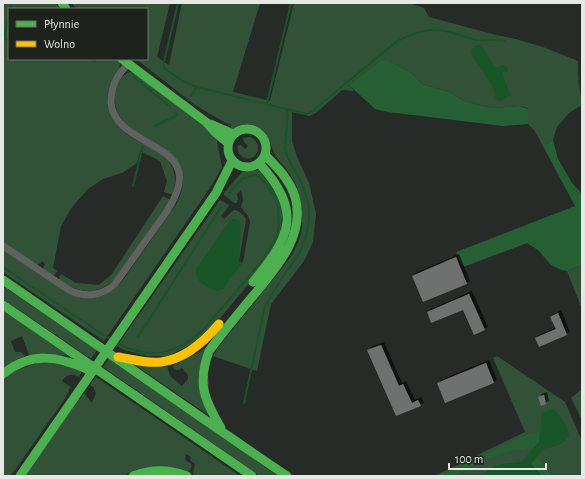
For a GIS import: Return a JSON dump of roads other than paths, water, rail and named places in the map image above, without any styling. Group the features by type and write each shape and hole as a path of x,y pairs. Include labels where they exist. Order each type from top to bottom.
{"main road":[{"path":"125,61 206,122 228,143"},
{"path":"206,122 234,134"},
{"path":"246,129 256,132 262,136 266,149 262,159 251,167 241,167 232,161 228,153 228,143 234,134 239,130 246,129"},
{"path":"115,357 147,362 161,362 178,357 195,348 214,332 274,256 279,248 286,227 286,204 282,192 262,159"},
{"path":"223,432 208,407 204,394 202,376 204,363 209,351 283,258 293,239 296,225 296,205 291,187 281,172 262,159"},
{"path":"20,476 216,193 232,161"},
{"path":"216,193 241,167"},
{"path":"3,280 180,404 287,476"},
{"path":"3,305 252,476"},
{"path":"3,374 19,364 44,358 59,359 106,375"},
{"path":"133,476 157,470 175,472 187,476"}],"street":[{"path":"3,246 69,290 80,294 94,295 111,288 120,278 167,211 174,200 179,186 179,174 175,163 164,151 126,129 117,120 112,109 111,99 114,85 125,61"}],"waterway":[{"path":"10,8 11,3"},
{"path":"178,3 164,62 164,68 184,82 197,87 307,114 396,42 416,33 435,30 450,32 477,40 505,41"},
{"path":"267,103 291,3"},
{"path":"4,39 8,17"},
{"path":"4,39 8,40"},
{"path":"134,77 169,106"},
{"path":"191,96 197,87"},
{"path":"244,403 265,306 299,254 307,233 309,207 306,195 285,149 288,109"},
{"path":"155,126 177,114"},
{"path":"133,186 143,146"},
{"path":"117,343 129,349 152,353 174,349 184,344 204,329 260,263 276,239 279,226 278,207 275,197 259,176 255,175 243,178 229,193"},
{"path":"138,337 221,207"},
{"path":"3,267 111,340"}]}
